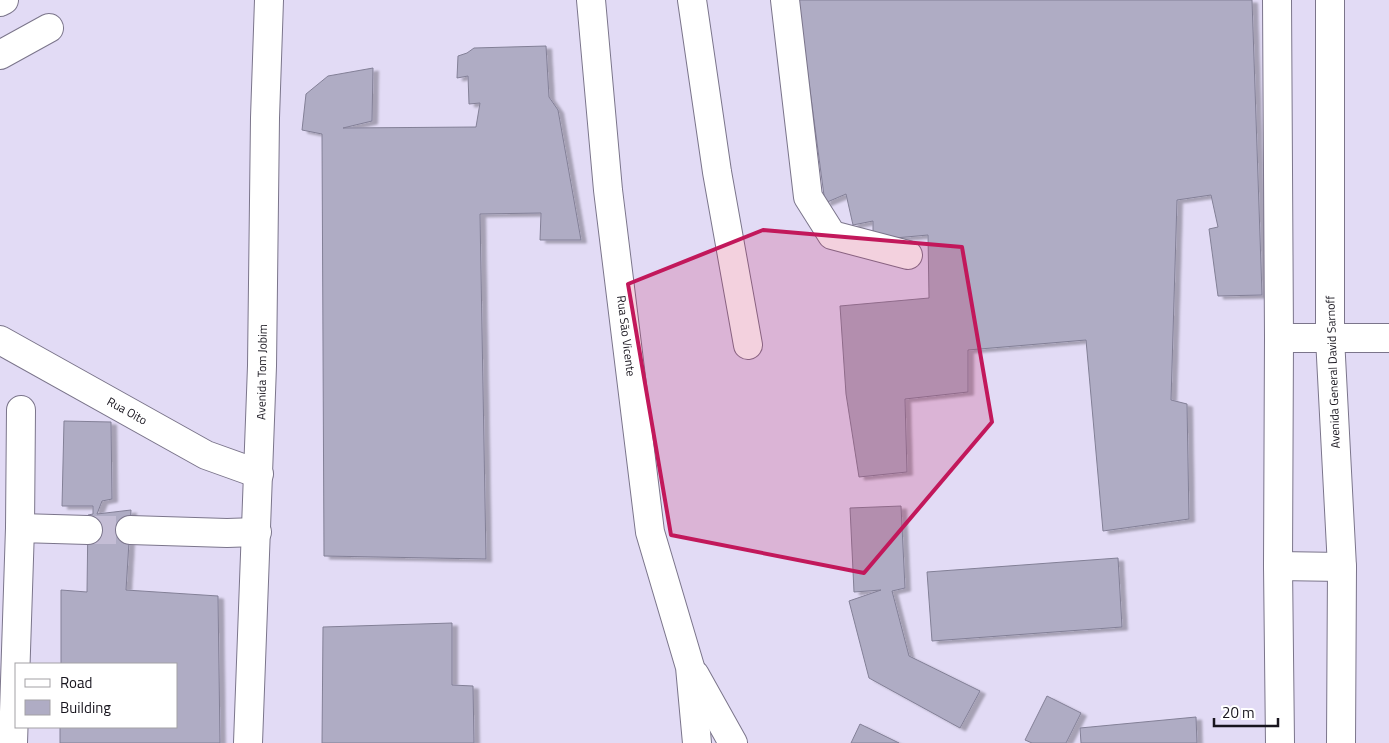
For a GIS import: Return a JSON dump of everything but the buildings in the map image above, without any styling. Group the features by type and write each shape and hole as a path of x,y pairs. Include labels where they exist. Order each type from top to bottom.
{"street":[{"path":"0,2 4,0"},
{"name":"Avenida Tom Jobim","path":"248,743 259,474 269,0"},
{"name":"Rua São Vicente","path":"591,0 608,190 650,532 690,668 697,743"},
{"path":"692,0 717,172 748,345"},
{"path":"785,0 808,197 832,235 908,255"},
{"path":"1277,0 1280,743"},
{"name":"Avenida General David Sarnoff","path":"1330,0 1330,338 1342,566 1341,743"},
{"path":"0,55 50,28"},
{"path":"1279,338 1389,338"},
{"name":"Rua Oito","path":"0,340 206,455 259,474"},
{"path":"16,663 20,528 21,410"},
{"path":"20,528 88,530"},
{"path":"130,530 256,532"},
{"path":"1278,566 1342,566"},
{"name":"Rua São Vicente","path":"690,668 733,743"},
{"path":"13,743 15,682"}],"highlighted area":[{"path":"763,230 962,247 992,422 864,573 671,535 628,284"}],"tunnel":[{"path":"88,530 130,530"}]}
